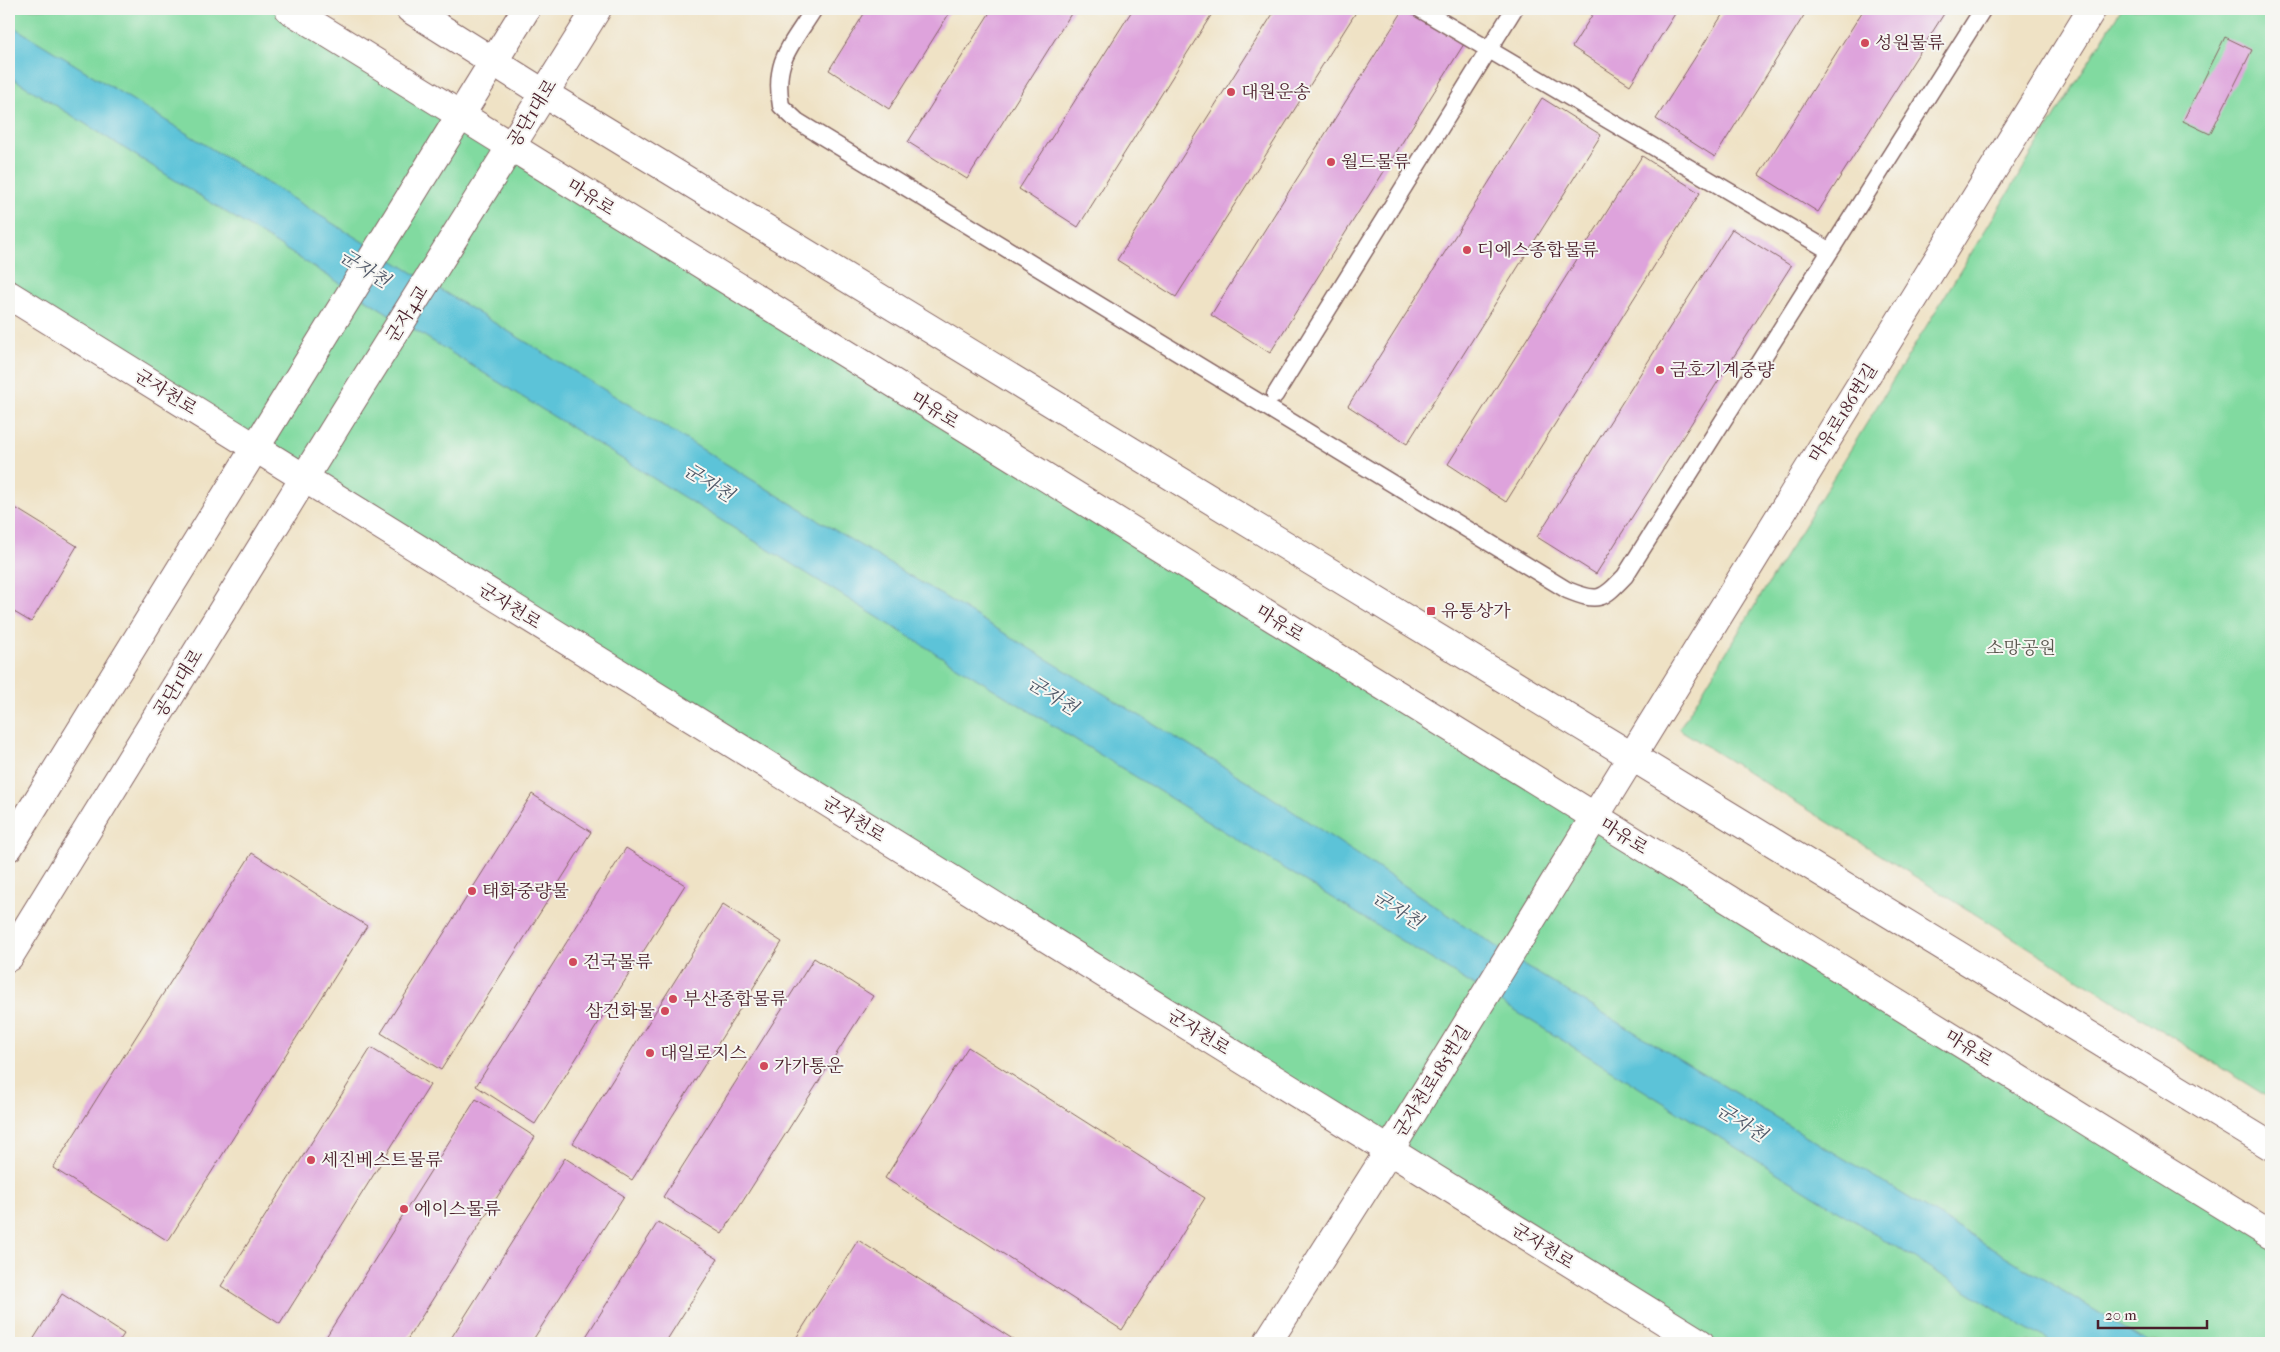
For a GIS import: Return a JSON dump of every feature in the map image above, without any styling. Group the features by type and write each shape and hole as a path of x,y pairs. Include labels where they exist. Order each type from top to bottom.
{"street":[{"name":"마유로","path":"289,9 2271,1236"},
{"path":"410,9 545,94 2271,1146"},
{"path":"9,847 526,9"},
{"name":"공단1대로","path":"468,218 597,9"},
{"name":"마유로186번길","path":"1594,817 2092,9"},
{"name":"군자4교","path":"346,410 468,218"},
{"name":"군자천로","path":"9,295 1700,1343"},
{"name":"공단1대로","path":"9,957 346,410"},
{"name":"군자천로185번길","path":"1267,1343 1389,1151 1594,817"}],"lane":[{"path":"814,9 782,61 778,86 781,106 797,121 1567,590 1583,597 1598,598 1610,592 1625,576 1983,9"},
{"path":"1420,9 1830,251"},
{"path":"1275,395 1514,9"}],"green space":[{"path":"9,9 295,9 2271,1234 2271,1343 1700,1343 9,295"},
{"name":"소망공원","path":"2121,9 2271,9 2271,1099 1679,729"}],"water":[{"name":"군자천","path":"9,24 470,308 1247,781 1527,967 2149,1343 2051,1343 518,395 9,76"}],"building":[{"path":"867,9 952,9 889,109 829,70"},
{"path":"992,9 1074,9 967,179 908,142"},
{"path":"1133,9 1215,9 1078,227 1019,189"},
{"path":"1276,9 1358,9 1176,297 1117,260"},
{"path":"1404,9 1408,9 1464,44 1270,353 1211,315"},
{"path":"1596,9 1678,9 1630,85 1572,47"},
{"path":"1726,9 1808,9 1715,157 1656,119"},
{"path":"1864,9 1947,9 1818,212 1759,175"},
{"path":"2225,37 2252,50 2210,134 2183,121"},
{"path":"1542,98 1601,135 1407,444 1348,406"},
{"path":"1642,156 1700,193 1506,502 1448,464"},
{"path":"1732,229 1791,266 1596,574 1537,537"},
{"path":"9,504 77,546 31,622 9,609"},
{"path":"532,794 591,832 441,1070 381,1033"},
{"path":"626,848 685,885 535,1124 476,1086"},
{"path":"252,853 367,926 168,1241 53,1168"},
{"path":"723,904 782,942 632,1180 573,1143"},
{"path":"814,958 873,996 722,1234 663,1197"},
{"path":"968,1047 1205,1198 1122,1330 885,1178"},
{"path":"371,1048 430,1085 280,1324 221,1286"},
{"path":"476,1099 535,1137 405,1343 335,1343 326,1337"},
{"path":"565,1158 624,1196 531,1343 448,1343"},
{"path":"658,1222 718,1259 665,1343 582,1343"},
{"path":"858,1240 1019,1343 793,1343"},
{"path":"62,1294 124,1334 118,1343 31,1343"}],"place":[{"name":"성원물류","path":"1865,43"},
{"name":"대원운송","path":"1231,92"},
{"name":"월드물류","path":"1331,162"},
{"name":"디에스종합물류","path":"1467,250"},
{"name":"금호기계중량","path":"1660,370"},
{"name":"유통상가","path":"1431,611"},
{"name":"태화중량물","path":"472,891"},
{"name":"건국물류","path":"573,962"},
{"name":"부산종합물류","path":"673,999"},
{"name":"삼건화물","path":"665,1011"},
{"name":"대일로지스","path":"650,1053"},
{"name":"가가통운","path":"764,1066"},
{"name":"세진베스트물류","path":"311,1160"},
{"name":"에이스물류","path":"404,1209"}]}
